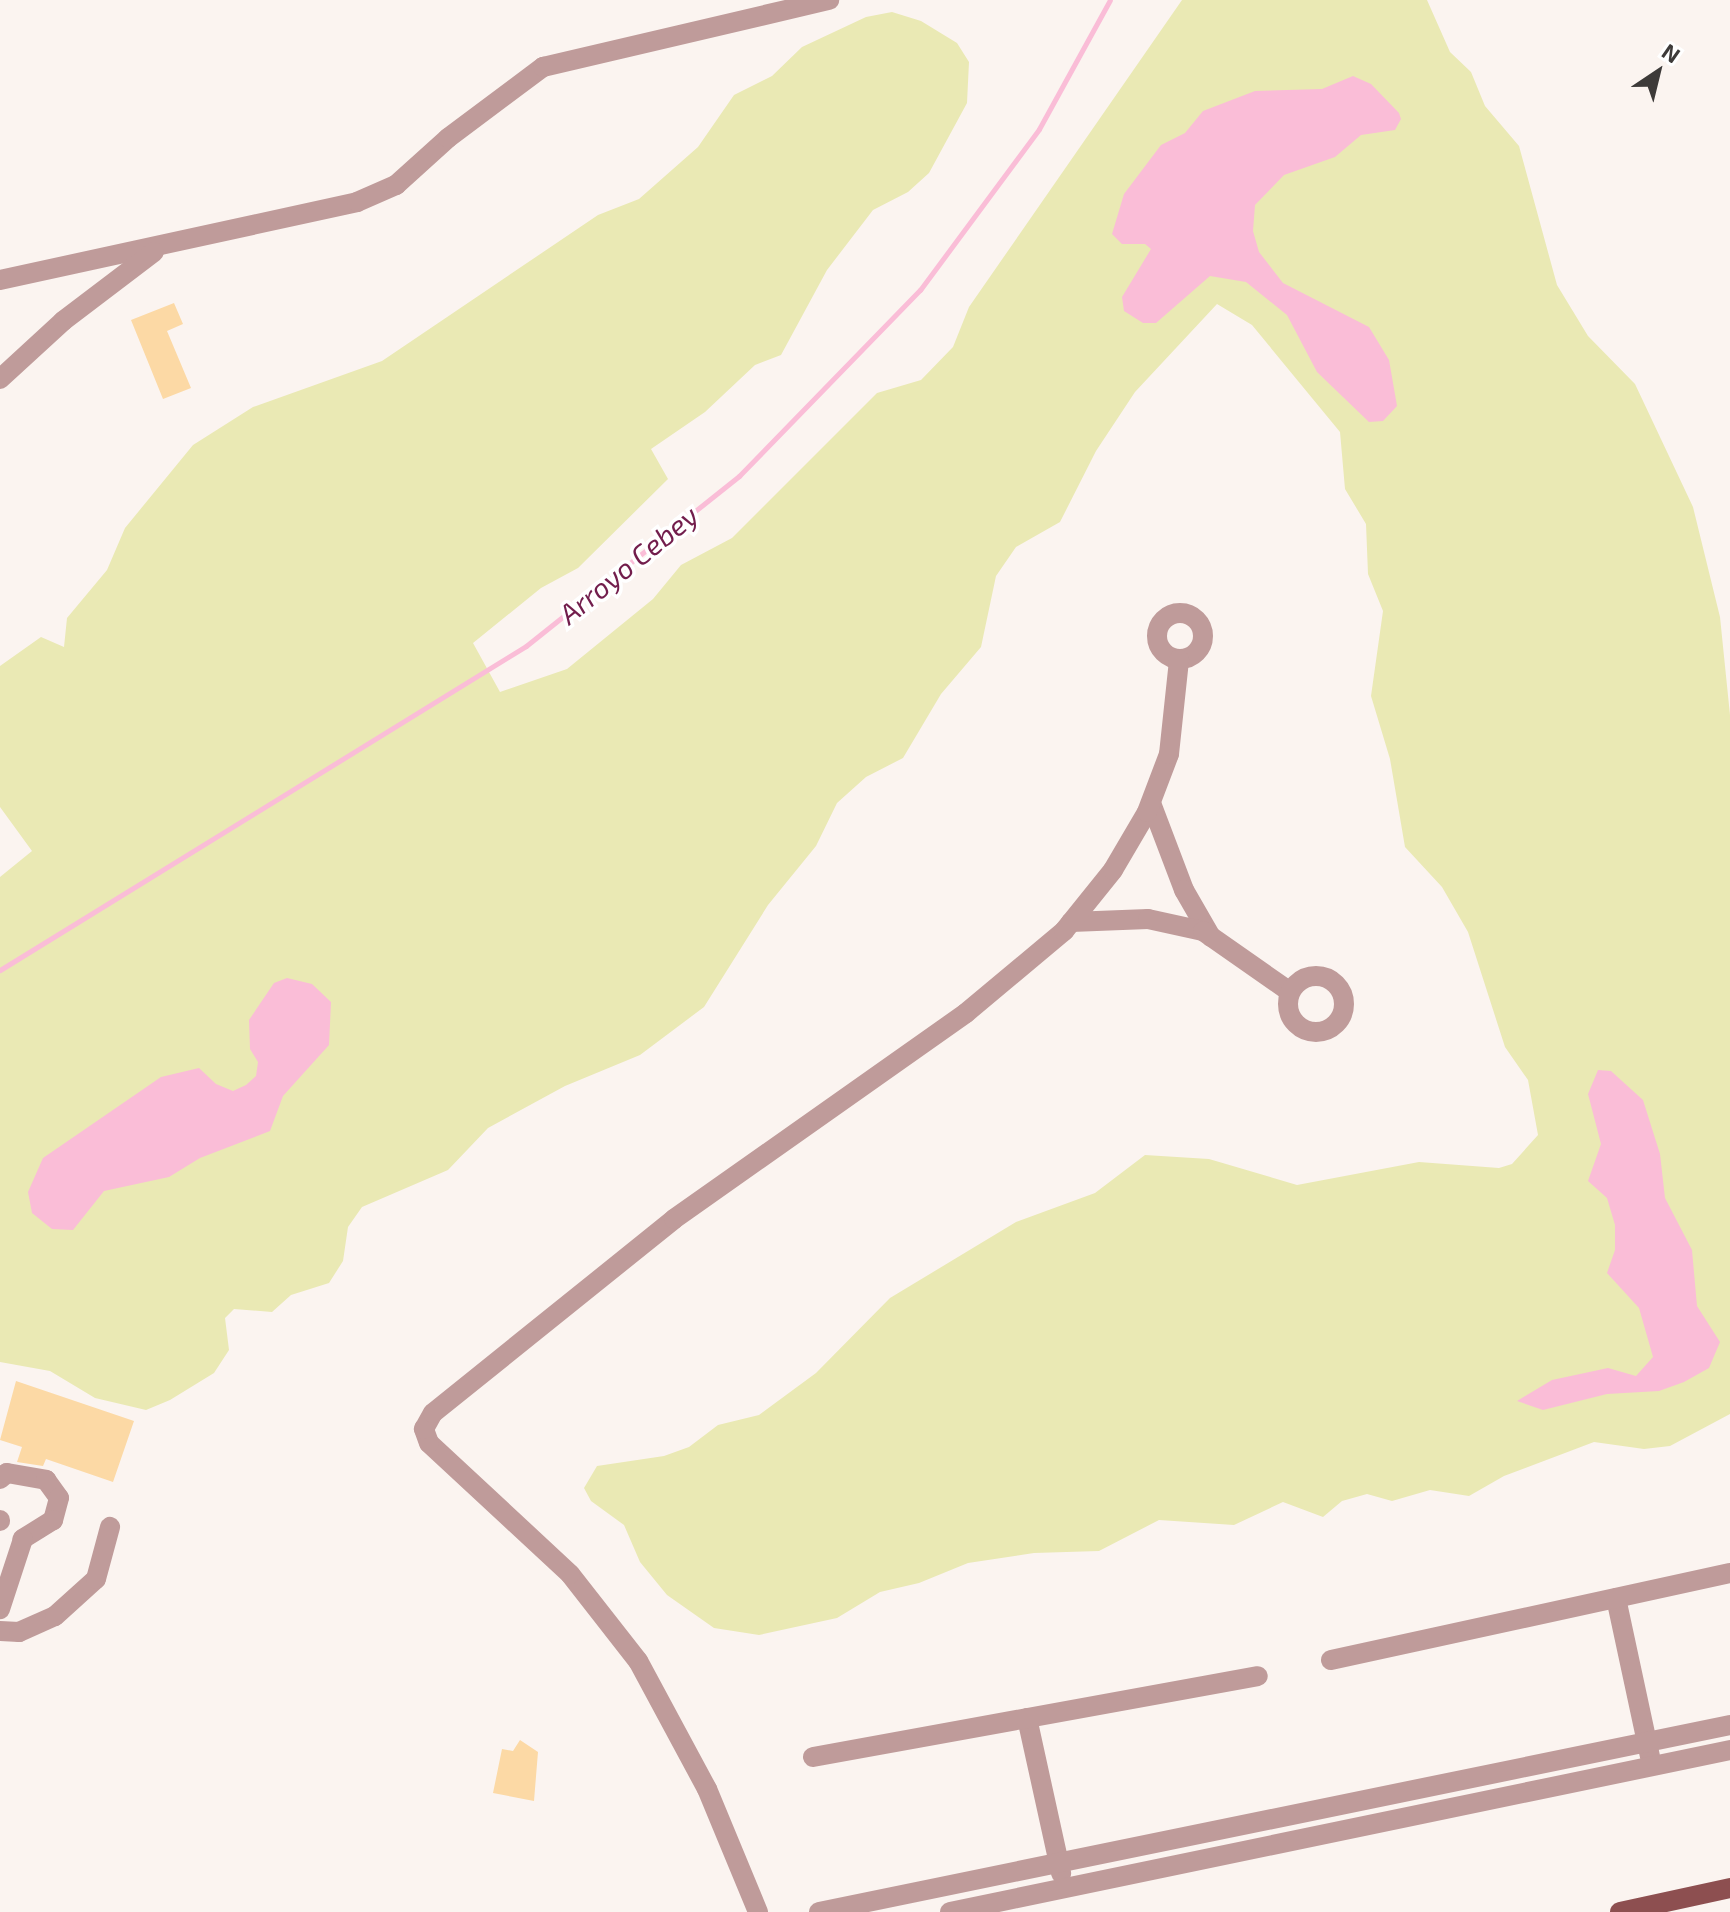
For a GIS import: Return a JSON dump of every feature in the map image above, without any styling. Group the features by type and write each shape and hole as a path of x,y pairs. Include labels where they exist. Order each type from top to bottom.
{"main road":[{"path":"1620,1912 1730,1888"},
{"path":"1680,1912 1730,1900"}],"street":[{"path":"0,280 160,248 357,202 396,185 511,89 558,61 829,0"},
{"path":"0,379 63,321 160,248"},
{"path":"758,1912 707,1789 638,1661 570,1574 429,1443 424,1429 433,1413 674,1219 966,1013 1071,922 1113,870 1151,803 1169,754 1179,660"},
{"path":"1151,803 1184,890 1211,937"},
{"path":"1071,922 1148,919 1211,937 1290,992"},
{"path":"0,1479 7,1473 46,1480 59,1498 53,1520 23,1539 0,1609"},
{"path":"0,1631 19,1632 55,1616 96,1579 110,1527"},
{"path":"1331,1660 1730,1573"},
{"path":"1616,1598 1653,1768"},
{"path":"813,1757 1258,1676"},
{"path":"1027,1718 1064,1889"},
{"path":"819,1912 1730,1725"},
{"path":"950,1912 1730,1750"}],"green space":[{"path":"1182,0 1427,0 1450,52 1471,72 1485,106 1519,146 1557,285 1588,336 1635,384 1693,507 1720,617 1730,715 1730,1414 1670,1446 1644,1449 1594,1442 1504,1476 1469,1496 1430,1490 1392,1501 1367,1494 1342,1501 1323,1517 1283,1502 1234,1525 1159,1520 1099,1551 1034,1553 968,1563 919,1583 880,1592 837,1618 759,1635 714,1628 667,1595 640,1562 624,1525 591,1501 584,1488 597,1466 664,1456 689,1447 718,1425 759,1415 816,1373 890,1298 1016,1222 1095,1193 1145,1155 1209,1159 1297,1185 1419,1162 1499,1168 1512,1164 1538,1135 1528,1080 1505,1047 1468,932 1442,887 1405,847 1390,759 1371,696 1383,611 1368,574 1366,524 1345,489 1340,432 1252,325 1217,304 1135,392 1096,451 1060,522 1016,547 996,576 981,647 941,694 903,758 866,777 837,803 816,846 768,905 704,1007 640,1055 565,1086 488,1128 448,1170 362,1207 348,1227 343,1261 329,1283 291,1295 272,1312 234,1309 225,1318 229,1350 214,1373 170,1400 146,1410 95,1398 50,1371 0,1362 0,877 32,851 0,807 0,666 41,637 64,647 67,618 107,570 125,528 193,445 253,407 382,361 598,215 639,199 698,147 734,95 772,76 802,47 866,17 892,12 921,21 957,43 969,62 967,103 929,173 908,192 873,210 827,270 781,355 755,365 705,412 651,449 668,479 578,568 541,588 473,643 500,692 567,669 653,599 681,565 732,538 877,393 921,380 953,347 969,307"}],"shaded area":[{"path":"1353,76 1371,84 1399,113 1401,119 1395,130 1361,135 1335,157 1284,175 1255,205 1253,231 1259,252 1283,283 1369,327 1389,360 1397,406 1383,421 1369,422 1317,372 1287,315 1246,282 1210,276 1156,323 1143,323 1124,311 1122,297 1151,249 1145,244 1122,244 1112,234 1124,194 1161,145 1185,133 1203,111 1255,91 1322,89"},
{"path":"287,978 312,984 331,1002 329,1045 283,1096 270,1131 200,1158 169,1177 104,1191 73,1230 52,1229 32,1213 28,1192 43,1158 161,1077 199,1068 216,1084 233,1091 256,1076 258,1062 250,1049 249,1020 274,983"},
{"path":"1598,1070 1611,1071 1643,1100 1660,1154 1665,1198 1692,1250 1697,1306 1720,1342 1709,1368 1684,1382 1659,1391 1607,1394 1543,1410 1517,1401 1552,1380 1608,1368 1636,1376 1653,1357 1639,1308 1607,1273 1615,1250 1615,1225 1607,1198 1588,1181 1601,1144 1588,1094"}],"building":[{"path":"174,303 183,324 167,331 191,388 163,399 131,320"},
{"path":"16,1381 134,1421 113,1482 46,1459 43,1466 17,1462 22,1447 0,1440"},
{"path":"520,1740 538,1752 534,1801 493,1793 502,1749 513,1751"}],"waterway":[{"name":"Arroyo Cebey","path":"0,970 526,646 739,476 920,290 1039,129 1110,0"}]}
